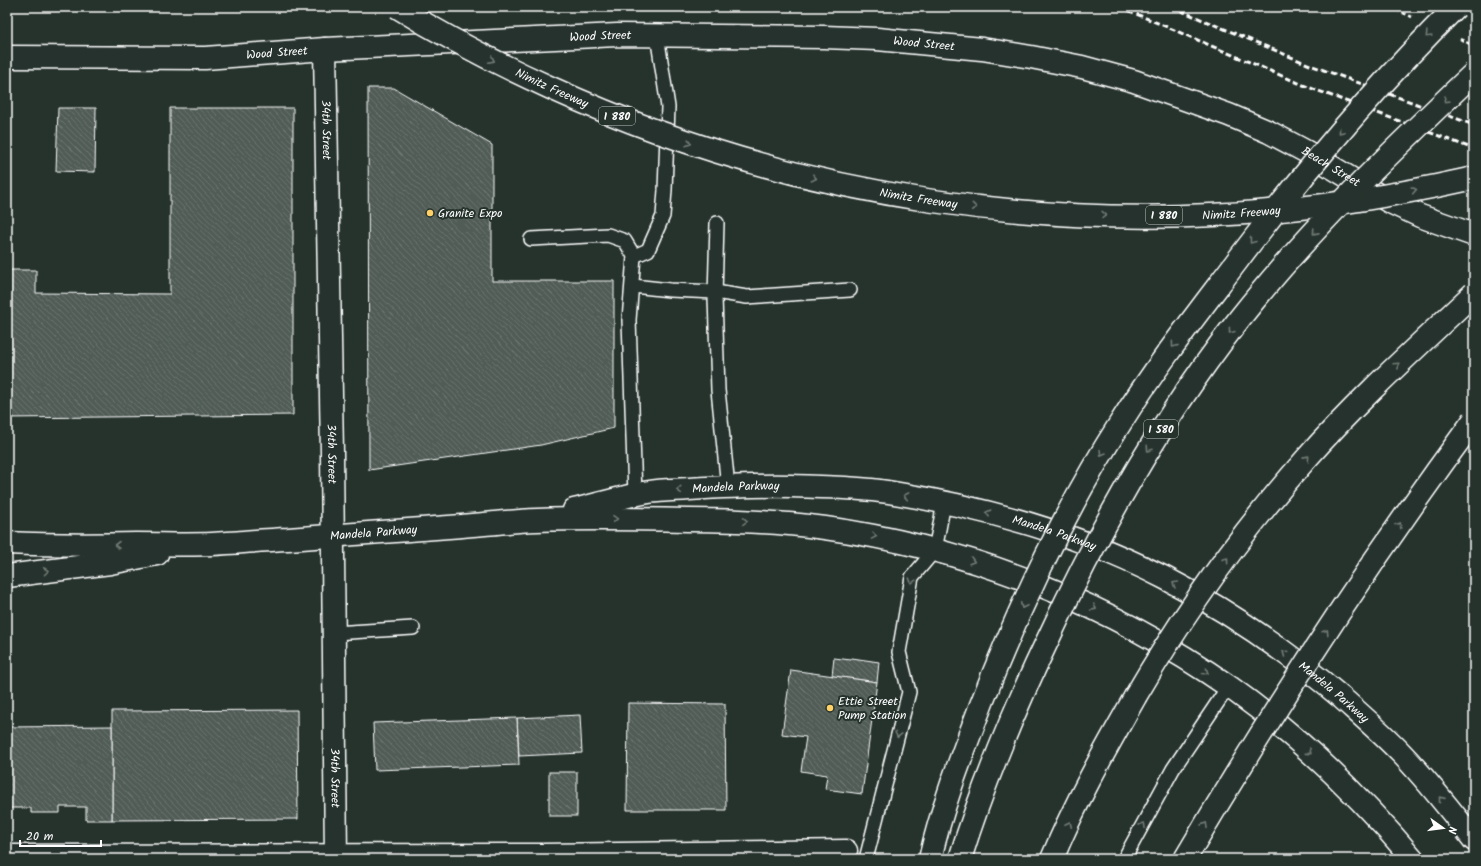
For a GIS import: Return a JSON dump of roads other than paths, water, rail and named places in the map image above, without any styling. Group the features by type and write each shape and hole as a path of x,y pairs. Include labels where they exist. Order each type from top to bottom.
{"main road":[{"name":"Nimitz Freeway","path":"397,7 466,46 520,73 627,120 683,141 748,161 853,187 911,197 970,206 1027,212 1147,216 1207,214 1265,211 1324,205 1381,196 1474,178"},
{"path":"930,859 948,792 990,682 1012,629 1062,524 1090,472 1121,422 1192,320 1293,188 1369,98 1409,54 1456,7"},
{"name":"Wood Street","path":"7,57 205,58 325,49 617,35 877,39 975,48 1031,57 1082,67 1134,81 1188,99"},
{"name":"34th Street","path":"325,49 336,857"},
{"name":"I 580","path":"960,859 990,774 1021,696 1077,577 1136,468 1169,417 1204,366 1240,318 1280,270 1366,178 1474,73"},
{"name":"Beach Street","path":"1188,99 1268,132 1390,202 1420,216 1474,234"},
{"path":"1052,859 1106,748 1138,691 1172,635 1232,550 1306,459 1347,415 1474,292"},
{"path":"1185,859 1273,713 1344,604 1474,420"},
{"name":"Mandela Parkway","path":"534,520 649,492 728,487 828,487 887,492 944,503 1003,517 1058,534 1112,554 1165,578 1266,639 1316,676 1358,712 1401,753 1438,795 1474,840"},
{"name":"Mandela Parkway","path":"7,543 46,545 212,544 534,520 625,518 766,522 831,529 880,537 935,550 988,566 1039,584 1090,606 1138,630 1187,659 1228,687 1275,723 1316,758 1356,796 1413,859"},
{"name":"Mandela Parkway","path":"7,576 110,563 212,544"},
{"path":"7,856 544,857 856,855"}],"lane":[{"path":"634,256 648,250 662,216 665,190 668,107 657,35"},
{"path":"717,222 715,292 718,390 728,487"},
{"path":"531,239 608,235 625,241 634,256 633,286 629,320 635,496"},
{"path":"633,286 670,290 715,292 747,297 850,290"},
{"path":"856,855 909,692 899,652 912,577 935,550 944,503"},
{"path":"334,633 413,628"},
{"path":"1124,859 1173,769 1228,687"}],"railway":[{"path":"1120,7 1308,87 1474,149"},
{"path":"1172,7 1310,65 1474,125"}],"place":[{"name":"Granite Expo","path":"430,213"},
{"name":"Ettie Street Pump Station","path":"830,708"}]}
